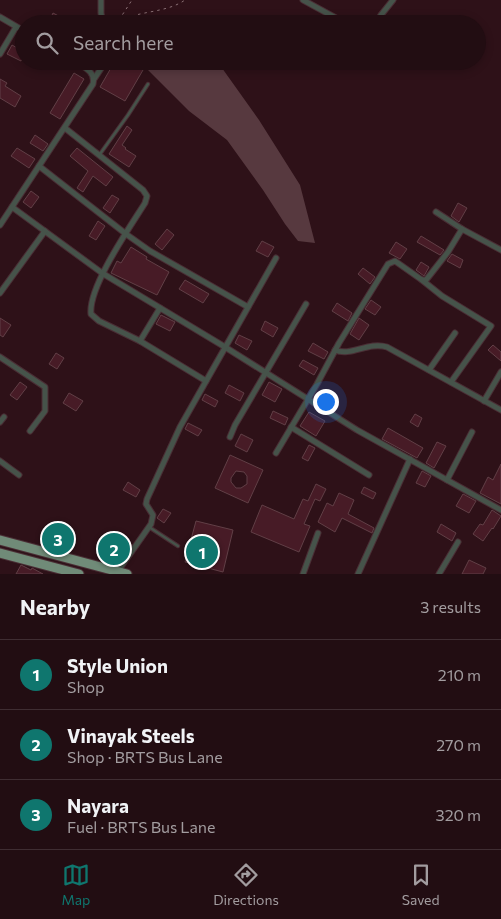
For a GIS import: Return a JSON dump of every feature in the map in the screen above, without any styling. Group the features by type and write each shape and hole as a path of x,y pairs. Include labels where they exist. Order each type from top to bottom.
{"main road":[{"path":"0,540 120,573"},
{"path":"0,546 104,574"},
{"path":"0,553 79,574"}],"street":[{"path":"101,0 101,15"},
{"path":"303,0 330,15"},
{"path":"381,15 393,0"},
{"path":"0,17 15,26"},
{"path":"0,54 15,29"},
{"path":"88,70 94,79"},
{"path":"0,225 92,87 94,79 100,70"},
{"path":"65,128 146,194 145,203 102,273 92,302 91,314 99,321 140,341 206,381"},
{"path":"39,166 126,234 175,266 248,307"},
{"path":"12,207 102,273 357,430 501,510"},
{"path":"436,212 462,229 501,250"},
{"path":"422,280 427,279 448,252 462,229"},
{"path":"0,293 45,231"},
{"path":"120,573 150,527 153,515 146,504 147,499 180,427 276,258"},
{"path":"276,453 307,399 318,384 335,350 391,262 398,262 442,296 490,326 451,382"},
{"path":"230,437 306,304"},
{"path":"140,341 160,308"},
{"path":"429,370 455,333"},
{"path":"335,350 345,352 379,344 392,349 501,410"},
{"path":"0,357 45,388 45,411 30,431"},
{"path":"484,400 501,372"},
{"path":"0,422 4,417"},
{"path":"291,427 369,476"},
{"path":"447,480 472,432"},
{"path":"358,574 410,459"},
{"path":"0,461 19,475"},
{"path":"303,574 318,533"},
{"path":"439,574 458,542"}],"lane":[{"path":"99,155 128,116 148,84"},
{"path":"150,527 178,546"}],"path":[{"path":"123,15 132,0"},
{"path":"136,15 170,8 185,0"}],"shaded area":[{"path":"148,70 223,70 259,120 300,185 315,243 298,241 227,140 189,111"}],"building":[{"path":"12,45 15,47 15,58 7,54"},
{"path":"110,70 143,70 125,101 100,87"},
{"path":"74,73 84,79 60,119 50,113"},
{"path":"0,79 7,83 5,86 21,96 15,107 0,98"},
{"path":"127,126 132,130 122,145 136,156 129,167 109,154"},
{"path":"35,135 48,144 43,151 30,143"},
{"path":"17,148 35,159 29,168 11,156"},
{"path":"77,148 113,177 106,186 93,176 83,192 77,188 88,171 70,156"},
{"path":"31,191 39,197 31,208 23,202"},
{"path":"112,195 119,199 110,213 103,208"},
{"path":"458,203 467,208 459,222 451,216"},
{"path":"98,221 105,226 96,240 89,236"},
{"path":"167,229 174,235 162,250 155,244"},
{"path":"421,236 444,250 440,255 417,242"},
{"path":"262,241 274,247 268,257 256,251"},
{"path":"396,242 407,249 400,259 389,253"},
{"path":"131,247 147,257 146,259 169,272 157,295 111,273 117,261 121,263"},
{"path":"452,254 463,260 460,268 447,261"},
{"path":"421,262 429,267 424,276 416,270"},
{"path":"363,268 375,277 370,284 358,274"},
{"path":"185,280 209,294 203,303 179,289"},
{"path":"371,300 381,307 375,315 365,309"},
{"path":"337,303 352,313 348,321 332,311"},
{"path":"161,315 175,322 170,331 156,324"},
{"path":"0,318 11,325 3,337 0,335"},
{"path":"359,318 369,325 359,340 350,334"},
{"path":"265,321 278,328 273,337 261,330"},
{"path":"239,335 252,341 247,350 235,343"},
{"path":"313,343 328,352 324,359 308,351"},
{"path":"493,345 501,352 501,361 488,350"},
{"path":"56,353 64,358 57,369 49,364"},
{"path":"303,360 318,368 314,375 299,366"},
{"path":"20,382 27,387 17,400 10,395"},
{"path":"269,382 282,389 275,402 262,395"},
{"path":"229,385 244,393 240,401 225,393"},
{"path":"69,393 83,401 76,411 63,403"},
{"path":"205,394 218,401 215,407 202,400"},
{"path":"273,411 288,418 285,425 270,418"},
{"path":"309,412 325,421 316,436 300,426"},
{"path":"415,414 422,418 418,427 410,422"},
{"path":"188,423 202,430 198,436 185,429"},
{"path":"388,428 423,448 417,458 382,439"},
{"path":"241,434 253,440 247,452 235,446"},
{"path":"437,442 446,446 434,468 426,463"},
{"path":"309,445 315,448 308,461 302,458"},
{"path":"230,455 263,470 248,503 215,488","holes":["236,471 244,472 247,476 247,484 241,488 236,488 231,482 231,478"]},
{"path":"501,464 501,504 480,493 488,477 493,480"},
{"path":"422,471 431,476 425,487 416,483"},
{"path":"128,482 140,490 136,497 123,490"},
{"path":"316,484 326,489 320,501 315,499 304,524 310,526 299,552 251,532 262,505 294,519 303,499 308,501"},
{"path":"364,487 376,493 373,499 361,493"},
{"path":"339,493 354,500 348,514 374,528 372,533 342,518 335,532 318,522 327,503 333,506"},
{"path":"463,494 476,501 469,513 456,506"},
{"path":"163,509 171,513 164,523 157,518"},
{"path":"492,510 501,516 483,541 473,534 480,524 483,525"},
{"path":"196,521 233,530 223,572 185,562"},
{"path":"441,524 456,533 452,541 437,532"},
{"path":"469,560 486,568 483,574 462,574"},
{"path":"21,565 31,570 32,568 43,574 16,574"}],"place":[{"name":"Nayara","path":"58,539"},
{"name":"Vinayak Steels","path":"114,549"},
{"name":"Style Union","path":"202,552"}]}
